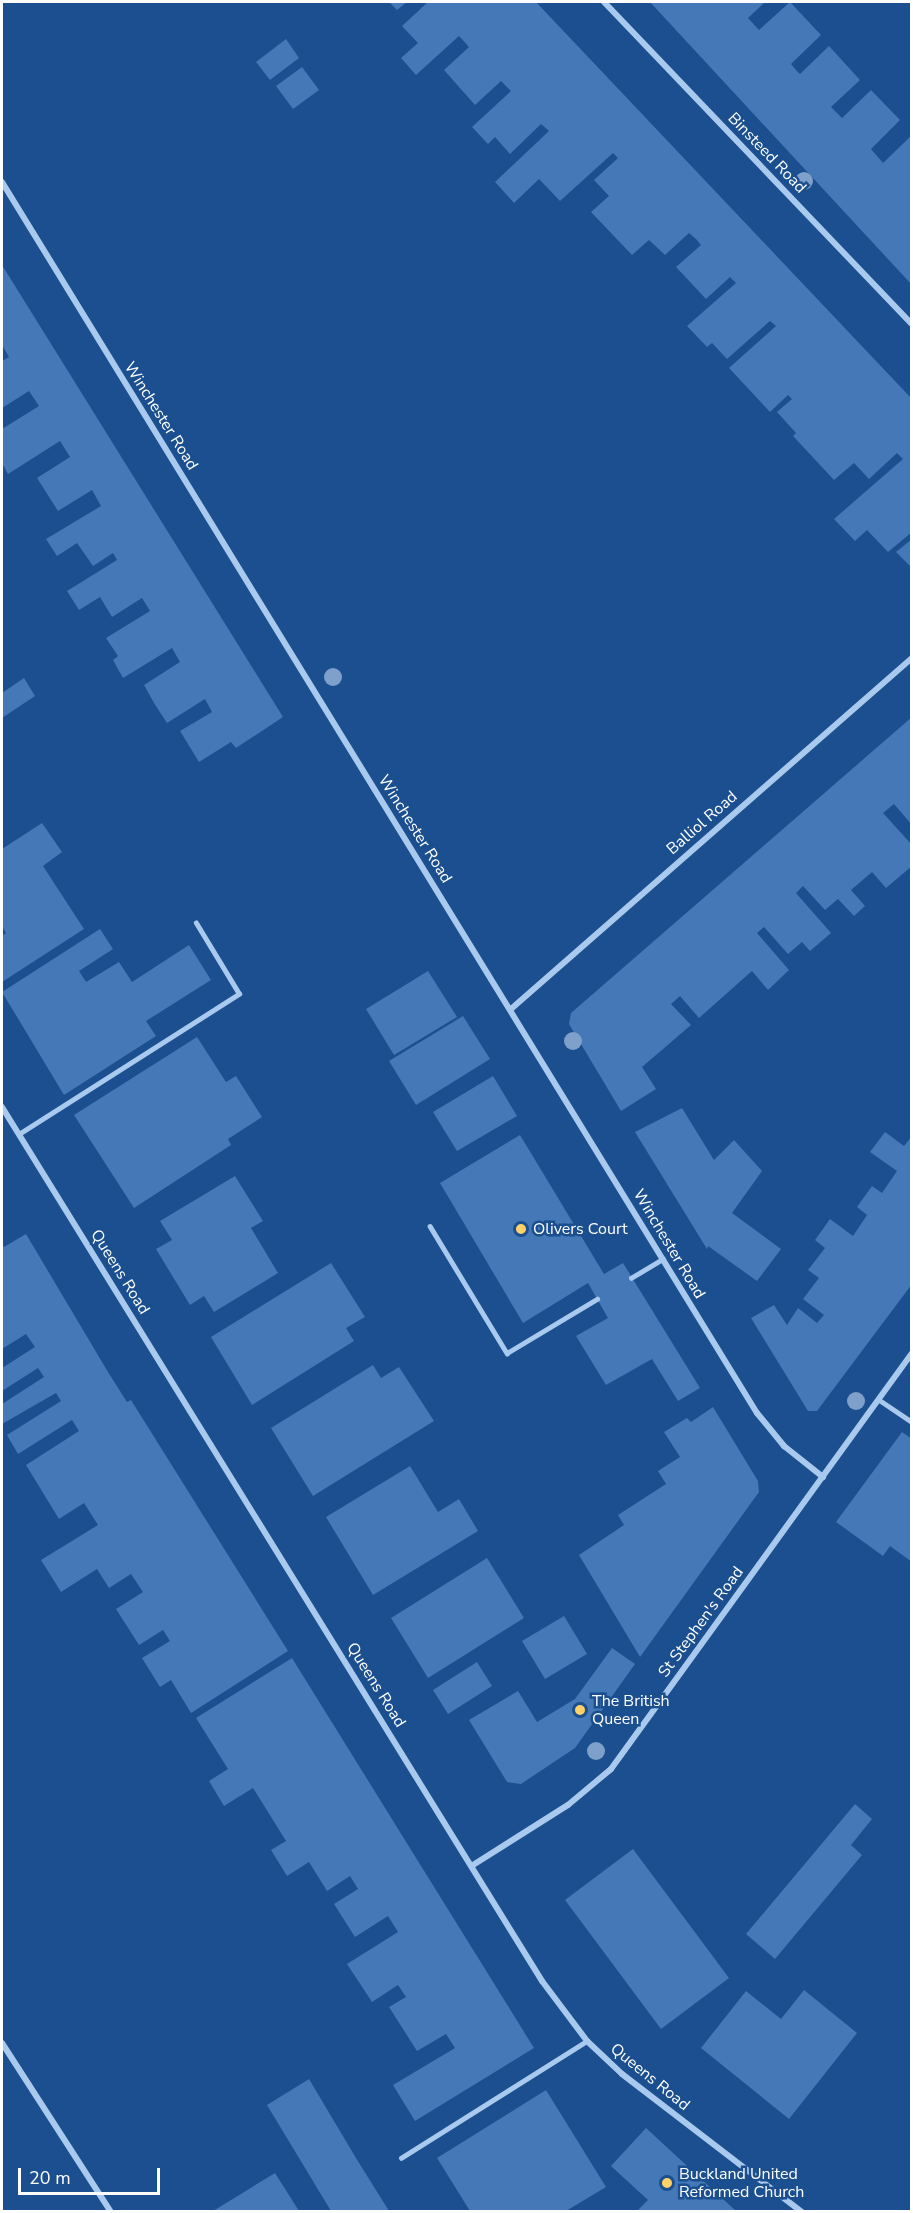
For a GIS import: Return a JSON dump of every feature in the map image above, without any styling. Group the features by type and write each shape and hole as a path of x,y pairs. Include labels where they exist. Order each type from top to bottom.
{"street":[{"name":"Binsteed Road","path":"604,2 912,324"},
{"name":"Winchester Road","path":"2,182 757,1413 784,1446 823,1477"},
{"name":"Balliol Road","path":"511,1009 912,658"},
{"name":"Queens Road","path":"2,1107 473,1865 542,1981 587,2041 622,2074 802,2211"},
{"name":"St Stephen's Road","path":"473,1865 568,1805 611,1769 912,1353"},
{"path":"2,2043 111,2211"}],"lane":[{"path":"19,1134 239,994 196,923"},
{"path":"430,1226 507,1353 597,1299"},
{"path":"631,1278 663,1259"},
{"path":"878,1399 912,1422"},
{"path":"401,2158 587,2041"}],"building":[{"path":"389,2 407,2 397,10"},
{"path":"428,2 536,2 912,399 912,532 888,552 867,530 855,541 834,519 903,459 897,453 869,479 854,463 834,480 793,436 796,433 777,412 792,399 788,395 770,412 729,368 776,326 770,321 727,359 712,343 707,347 687,326 736,283 730,277 706,299 676,267 701,245 696,239 689,233 665,255 649,240 632,255 591,212 609,196 594,180 618,158 613,153 560,201 539,179 514,203 495,182 549,131 541,124 510,154 495,137 488,144 472,127 511,91 501,81 475,105 444,70 469,47 459,36 416,75 401,58 418,43 402,26"},
{"path":"650,2 765,2 748,18 759,30 790,2 821,35 791,64 796,70 800,74 829,46 860,80 831,107 842,118 871,90 900,120 871,149 883,163 912,135 912,285"},
{"path":"286,39 299,58 270,80 256,62"},
{"path":"302,67 319,90 293,109 276,86"},
{"path":"2,265 283,717 236,748 231,742 199,762 180,731 212,712 205,699 167,723 154,703 144,685 180,662 172,648 123,678 113,660 118,656 106,638 150,611 142,598 112,617 100,597 79,610 67,591 117,560 113,553 93,566 77,543 57,556 46,539 101,506 92,490 58,511 37,478 70,457 60,441 8,474 2,463 2,429 39,406 29,391 2,408 2,361 9,357 2,345"},
{"path":"912,539 912,568 896,552"},
{"path":"24,678 35,696 2,718 2,693"},
{"path":"912,717 912,825 894,804 883,813 912,845 912,866 886,888 872,872 851,890 865,906 854,916 838,899 825,910 803,886 796,893 831,933 810,951 802,942 788,954 764,927 757,933 789,970 768,990 752,971 699,1018 680,996 671,1004 691,1025 642,1067 656,1089 621,1111 569,1024 571,1013"},
{"path":"42,823 62,852 43,866 84,929 2,982 2,936 6,933 2,926 2,849"},
{"path":"100,929 113,949 79,971 86,982 119,962 132,982 189,945 211,980 146,1021 156,1036 64,1095 2,992"},
{"path":"428,971 457,1017 394,1055 366,1009"},
{"path":"463,1016 490,1059 416,1105 389,1061"},
{"path":"197,1037 226,1082 236,1076 262,1117 228,1139 231,1145 134,1208 74,1115"},
{"path":"493,1076 517,1116 457,1151 433,1112"},
{"path":"682,1108 714,1160 734,1140 762,1171 732,1213 781,1249 757,1281 708,1246 707,1249 635,1132"},
{"path":"885,1132 904,1146 912,1136 912,1284 817,1411 808,1411 751,1318 774,1305 787,1325 798,1308 817,1323 824,1315 803,1299 819,1278 808,1270 825,1248 815,1240 830,1219 853,1236 867,1215 857,1207 872,1186 882,1193 897,1171 870,1152"},
{"name":"Olivers Court","path":"520,1135 604,1274 623,1263 700,1388 678,1401 652,1359 606,1385 576,1336 608,1318 588,1283 523,1323 440,1183"},
{"path":"235,1176 263,1221 251,1228 278,1273 214,1312 204,1296 190,1305 156,1249 172,1240 160,1221"},
{"path":"26,1234 108,1372 127,1402 131,1400 288,1651 191,1713 171,1680 160,1687 142,1658 170,1641 163,1630 139,1645 116,1609 143,1592 131,1574 109,1588 97,1569 61,1592 41,1560 98,1525 84,1503 59,1519 26,1465 79,1431 72,1420 18,1454 7,1435 61,1401 56,1393 2,1424 2,1404 44,1377 38,1368 2,1391 2,1368 35,1347 26,1334 2,1349 2,1244 4,1247"},
{"path":"331,1263 365,1317 346,1328 354,1341 252,1405 211,1337"},
{"path":"373,1365 381,1378 399,1367 434,1421 313,1496 271,1428"},
{"path":"713,1407 758,1481 759,1492 640,1657 579,1555 624,1525 618,1515 666,1484 658,1471 680,1457 664,1432 687,1418 691,1422"},
{"path":"902,1432 912,1439 912,1562 890,1546 883,1556 836,1522"},
{"path":"410,1466 438,1512 459,1499 478,1531 373,1595 326,1517"},
{"path":"487,1558 524,1618 428,1678 391,1618"},
{"path":"564,1616 587,1654 545,1679 522,1641"},
{"name":"The British Queen","path":"612,1648 635,1664 575,1748 521,1784 507,1782 469,1720 518,1691 537,1722 575,1699"},
{"path":"292,1658 534,2048 415,2121 393,2085 455,2048 446,2034 417,2051 389,2007 406,1997 398,1985 372,2002 347,1964 398,1932 388,1916 355,1937 334,1904 358,1889 350,1876 327,1891 309,1862 287,1876 271,1850 286,1841 253,1788 224,1806 209,1781 228,1769 196,1718"},
{"path":"477,1662 492,1686 448,1714 433,1690"},
{"path":"855,1804 872,1819 851,1845 862,1855 775,1959 746,1934"},
{"path":"633,1849 729,1978 661,2029 565,1900"},
{"path":"804,1990 857,2033 789,2119 701,2048 746,1991 781,2019"},
{"path":"309,2079 389,2211 331,2211 267,2105"},
{"path":"546,2090 606,2187 566,2211 470,2211 437,2158"},
{"name":"Buckland United Reformed Church","path":"646,2128 736,2211 637,2211 648,2200 611,2166"},
{"path":"275,2173 299,2211 213,2211"}],"place":[{"name":"Olivers Court","path":"521,1229"},
{"name":"The British Queen","path":"580,1710"},
{"name":"Buckland United Reformed Church","path":"667,2183"}]}
